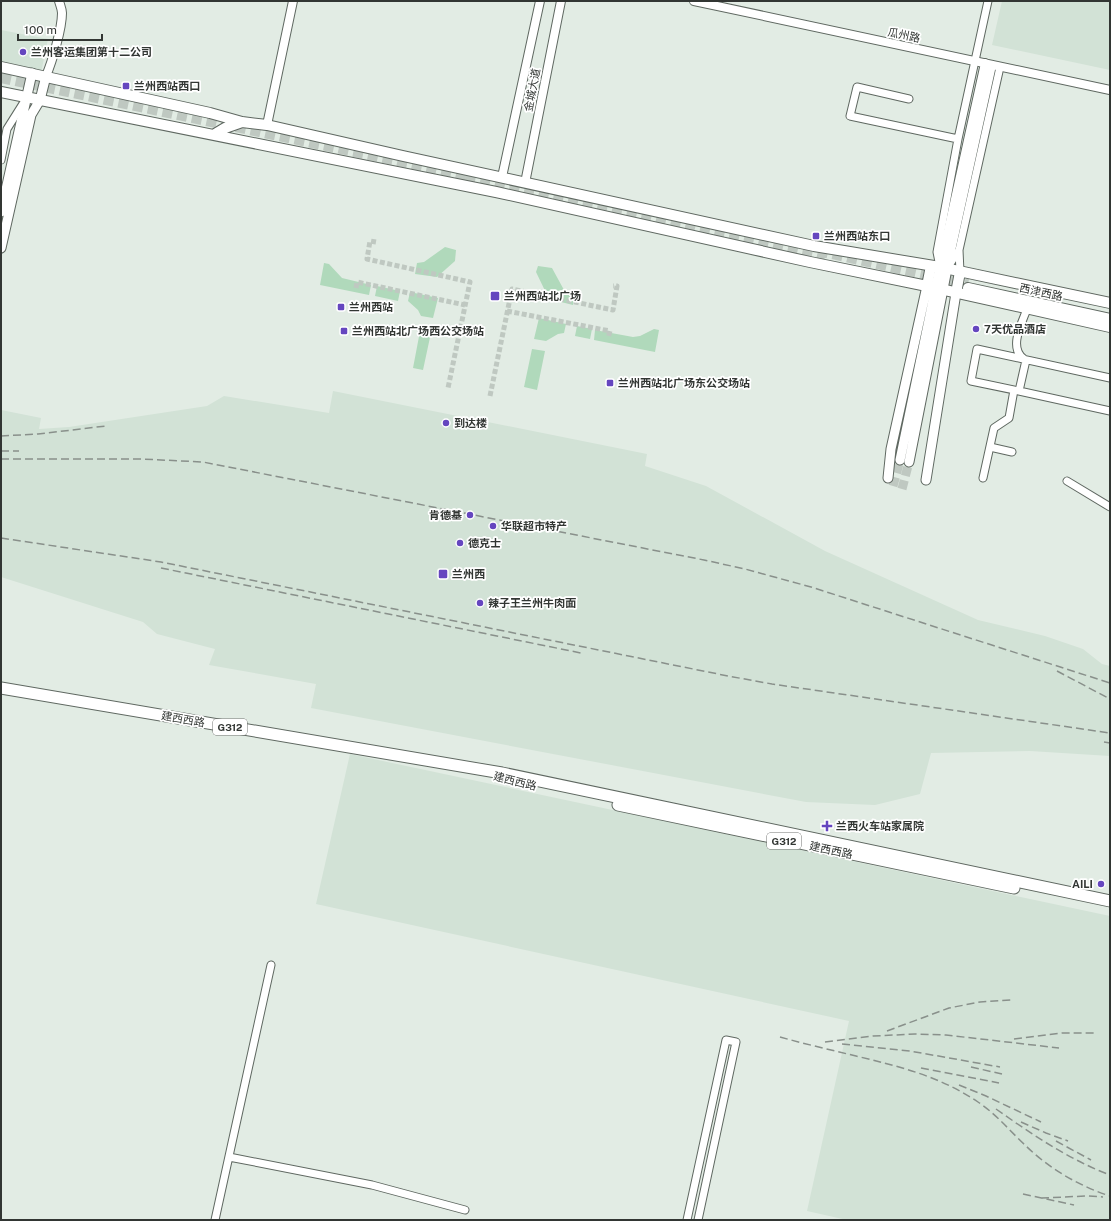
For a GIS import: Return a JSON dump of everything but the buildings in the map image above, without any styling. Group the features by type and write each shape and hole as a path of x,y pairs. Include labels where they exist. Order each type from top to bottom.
{"highway":[{"name":"建西西路","path":"1,688 502,772 1110,901"},
{"name":"建西西路","path":"460,766 502,779 613,804 1110,909"}],"main road":[{"path":"1,66 210,113 242,122 267,125 814,246 939,267 1110,303"},
{"path":"1,212 32,73"},
{"path":"1,248 31,115 40,100 46,76"},
{"path":"1,92 489,190 796,259 1110,327"},
{"path":"215,134 230,125 242,122"},
{"path":"904,461 939,267"},
{"path":"888,478 891,449 935,288 939,267"},
{"path":"926,480 960,272"},
{"name":"西津西路","path":"1110,314 968,286 1110,319"}],"street":[{"path":"46,76 62,20 62,11 59,1"},
{"path":"267,125 293,1"},
{"name":"金城大道","path":"502,177 540,1"},
{"name":"金城大道","path":"525,182 561,1"},
{"name":"瓜州路","path":"694,1 1110,90"},
{"path":"939,267 937,252 958,139 988,1"},
{"path":"939,267 988,64"},
{"path":"960,272 959,250 1000,67"},
{"path":"909,98 857,87 850,116 958,139"},
{"path":"1,160 7,129 27,97"},
{"path":"939,267 959,250"},
{"path":"1026,360 1018,354 1016,344 1027,309"},
{"path":"1110,378 978,349 971,381 1110,410"},
{"path":"983,478 994,428 1009,418 1026,360"},
{"path":"990,446 1012,452"},
{"path":"1067,481 1110,507"},
{"path":"215,1220 271,965"},
{"path":"687,1220 726,1040 736,1042 698,1220"},
{"path":"229,1156 372,1185 465,1210"},
{"path":"696,1176 707,1178"}],"shaded area":[{"path":"1002,1 1110,1 1110,70 992,45"},
{"name":"兰州客运集团第十二公司","path":"1,30 48,39 41,73 1,65"},
{"path":"333,391 647,454 645,466 706,486 825,551 978,620 1045,636 1083,649 1102,664 1110,666 1110,756 1030,751 931,753 920,794 875,805 806,802 311,708 316,684 209,665 215,649 157,634 143,622 1,577 1,410 41,418 39,429 69,427 207,406 224,396 329,413"},
{"path":"350,754 1110,916 1110,1220 847,1220 807,1211 849,1021 316,904"}],"green space":[{"path":"445,247 456,250 455,261 437,277 415,274 417,263 424,262"},
{"path":"324,263 329,264 342,278 371,285 369,295 320,285"},
{"path":"538,266 552,268 564,290 574,294 573,305 549,299 536,272"},
{"path":"377,286 400,291 398,301 375,296"},
{"path":"410,292 438,298 433,318 421,316 418,310 408,301"},
{"path":"539,318 566,324 564,333 558,334 546,341 534,339"},
{"path":"421,326 432,328 423,370 413,368"},
{"path":"577,326 592,329 590,339 575,336"},
{"path":"654,329 659,330 655,352 594,340 595,330 633,337 640,336"},
{"path":"532,349 545,351 537,390 524,387"}],"tunnel":[{"path":"1,78 474,177"},
{"path":"465,180 825,257"},
{"path":"376,242 370,241 367,259 470,282 448,388"},
{"path":"818,251 968,284"},
{"path":"356,288 357,282 465,305"},
{"path":"490,396 512,289 613,310 617,286 613,286"},
{"path":"507,311 610,331 608,338"},
{"path":"893,486 900,460"},
{"path":"902,489 909,462"}],"railway":[{"path":"1,436 38,434 106,426"},
{"path":"1,451 19,451"},
{"path":"1,459 141,459 203,462 704,560 745,569 811,587 1110,683"},
{"path":"1,538 161,562 772,684 1110,733"},
{"path":"161,568 581,653"},
{"path":"1057,671 1110,699"},
{"path":"1104,742 1110,743"},
{"path":"887,1031 949,1008 980,1002 1012,1000"},
{"path":"1014,1039 1062,1033 1094,1033"},
{"path":"825,1042 873,1036 915,1034 946,1035 1059,1048"},
{"path":"780,1037 919,1073 949,1085 985,1107 1034,1153 1054,1169 1076,1182 1110,1196"},
{"path":"842,1044 910,1051 1000,1067"},
{"path":"971,1067 1002,1074"},
{"path":"921,1068 999,1083"},
{"path":"959,1085 1041,1122"},
{"path":"996,1109 1065,1154 1110,1175"},
{"path":"1021,1122 1068,1141"},
{"path":"1056,1141 1091,1160"},
{"path":"1023,1194 1074,1205"},
{"path":"1041,1198 1087,1196 1103,1197"}],"place":[{"name":"兰州客运集团第十二公司","path":"23,52"},
{"name":"兰州西站西口","path":"126,86"},
{"name":"兰州西站东口","path":"816,236"},
{"name":"兰州西站北广场","path":"495,296"},
{"name":"兰州西站","path":"341,307"},
{"name":"7天优品酒店","path":"976,329"},
{"name":"兰州西站北广场西公交场站","path":"344,331"},
{"name":"兰州西站北广场东公交场站","path":"610,383"},
{"name":"到达楼","path":"446,423"},
{"name":"肯德基","path":"470,515"},
{"name":"华联超市特产","path":"493,526"},
{"name":"德克士","path":"460,543"},
{"name":"兰州西","path":"443,574"},
{"name":"辣子王兰州牛肉面","path":"480,603"},
{"name":"兰西火车站家属院","path":"827,826"},
{"name":"AILI","path":"1101,884"}]}
